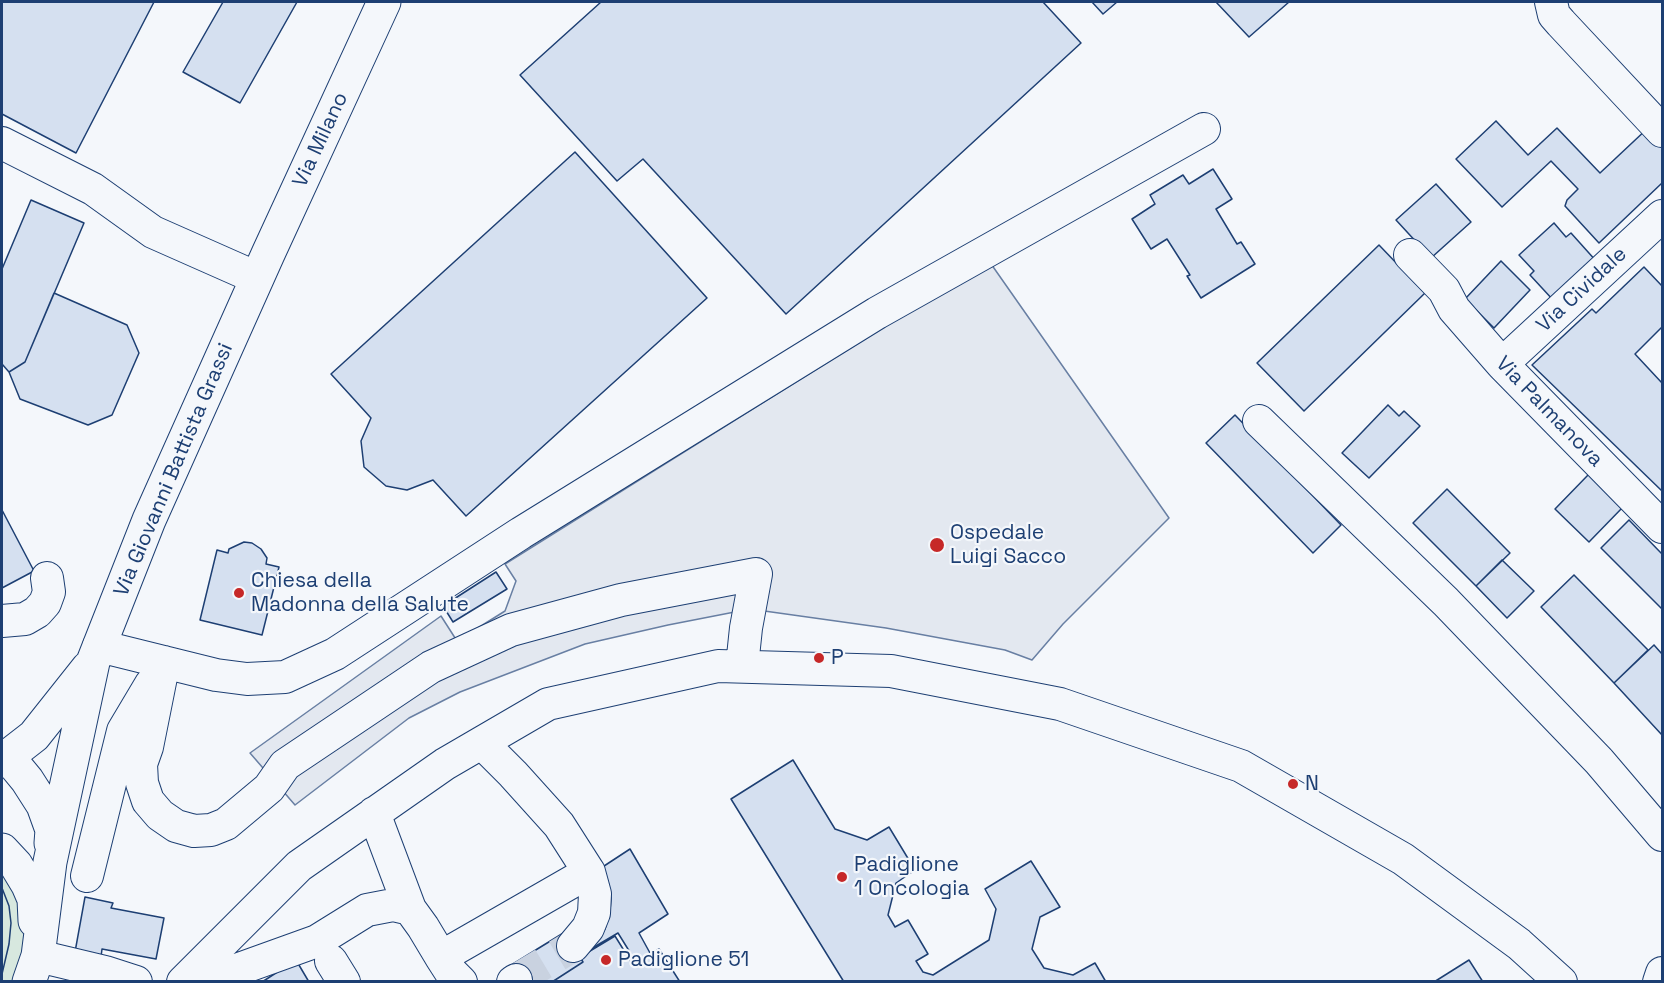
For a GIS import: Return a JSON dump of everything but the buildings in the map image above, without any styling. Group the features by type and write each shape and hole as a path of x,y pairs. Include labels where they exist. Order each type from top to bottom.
{"main road":[{"name":"Via Milano","path":"257,278 384,2"},
{"name":"Via Giovanni Battista Grassi","path":"33,969 50,862 96,654 149,520 257,278"},
{"name":"Via Giovanni Battista Grassi","path":"50,862 52,830 43,805 27,780 4,756 34,736 96,654"},
{"path":"2,850 16,865 33,899 33,969"}],"street":[{"path":"1551,2 1554,15 1662,131"},
{"path":"96,654 164,662 216,675 246,679 285,677 335,654 521,533 877,313 1204,129"},
{"path":"2,143 93,189 153,232 257,278"},
{"name":"Via Cividale","path":"1502,364 1656,234"},
{"name":"Via Palmanova","path":"1410,255 1444,290 1461,319 1502,364 1662,527"},
{"path":"1258,421 1446,602 1599,761 1662,835"},
{"path":"164,662 147,747 141,764 142,783 148,801 160,815 176,826 194,831 211,830 226,824 269,788 285,765 431,667 511,630 621,600 756,574 742,666"},
{"path":"2,621 25,619 37,612 45,603 49,592 47,578"},
{"path":"87,876 123,731 164,662"},
{"path":"183,981 299,866 445,764 548,704 718,666 742,666 891,671 1060,704 1241,766 1403,859 1519,944 1561,981"},
{"path":"482,743 559,825 589,872 595,894 594,913 588,928 573,946"},
{"path":"374,813 410,909 450,971 460,981"},
{"path":"441,957 589,872"},
{"path":"203,981 317,941 367,910 393,905 410,909"},
{"path":"33,969 105,972 136,981"},
{"path":"1659,981 1662,973"}],"shaded area":[{"path":"989,261 1169,518 1063,624 1032,660 1005,650 886,628 750,609 585,644 460,692 409,718 295,805 250,753 441,616 457,641 505,611 516,581 505,564"},
{"path":"2,865 14,884 25,927 23,951 16,981 2,981"}],"tunnel":[{"path":"516,980 573,946"}],"tram line":[{"path":"2,888 9,906 11,923 2,974"}],"place":[{"name":"Ospedale Luigi Sacco","path":"937,545"},
{"name":"Chiesa della Madonna della Salute","path":"239,593"},
{"name":"P","path":"819,658"},
{"name":"N","path":"1293,784"},
{"name":"Padiglione 1 Oncologia","path":"842,877"},
{"name":"Padiglione 51","path":"606,960"}]}
